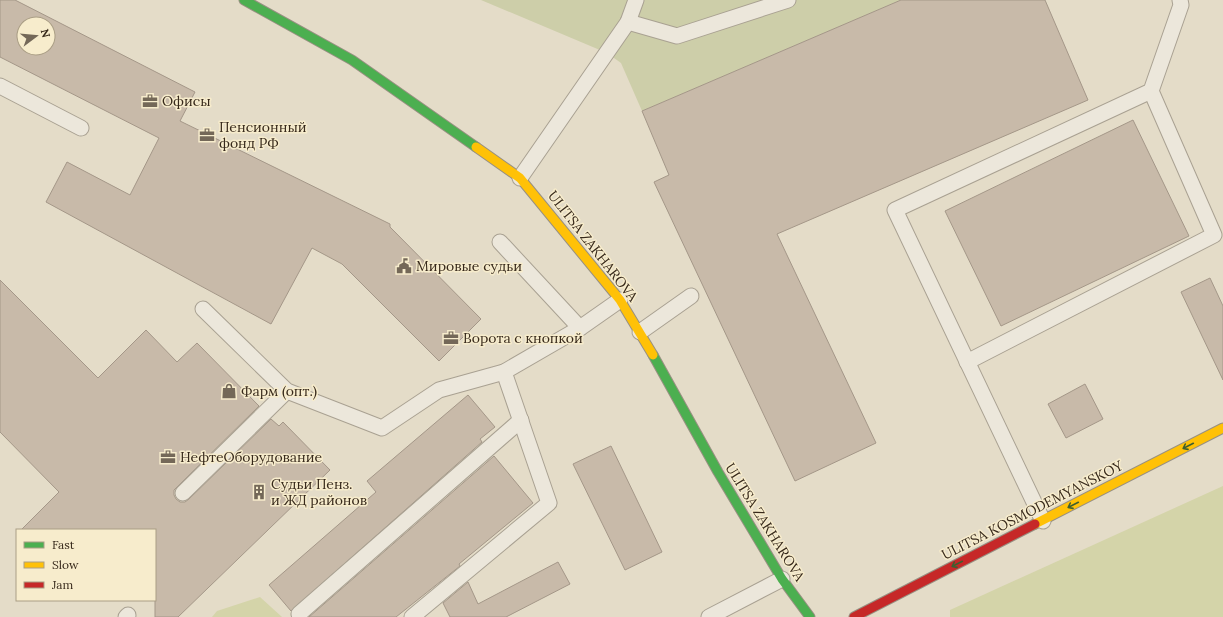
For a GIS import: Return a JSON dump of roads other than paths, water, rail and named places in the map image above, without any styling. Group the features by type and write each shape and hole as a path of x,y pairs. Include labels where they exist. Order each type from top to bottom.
{"main road":[{"name":"ULITSA ZAKHAROVA","path":"244,0 352,60 520,178 620,300 640,332 718,472 782,579 810,617"},
{"name":"ULITSA KOSMODEMYANSKOY","path":"854,617 1223,428"}],"lane":[{"path":"520,178 628,22 636,0"},
{"path":"628,22 677,36 788,0"},
{"path":"967,362 1214,235 1151,91 1181,5 1180,0"},
{"path":"0,86 80,128"},
{"path":"1043,521 895,210 1151,91"},
{"path":"500,242 580,328"},
{"path":"640,332 691,296"},
{"path":"203,309 287,391 382,428 439,390 504,372 580,328 620,300"},
{"path":"412,617 549,503 504,372"},
{"path":"183,493 287,391"},
{"path":"299,614 520,420"},
{"path":"709,617 782,579"}],"place":[{"name":"Офисы","path":"150,101"},
{"name":"Пенсионный фонд РФ","path":"207,135"},
{"name":"Мировые судьи","path":"404,266"},
{"name":"Ворота с кнопкой","path":"451,338"},
{"name":"Фарм (опт.)","path":"229,391"},
{"name":"НефтеОборудование","path":"168,457"},
{"name":"Судьи Пенз. и ЖД районов","path":"259,492"}]}
